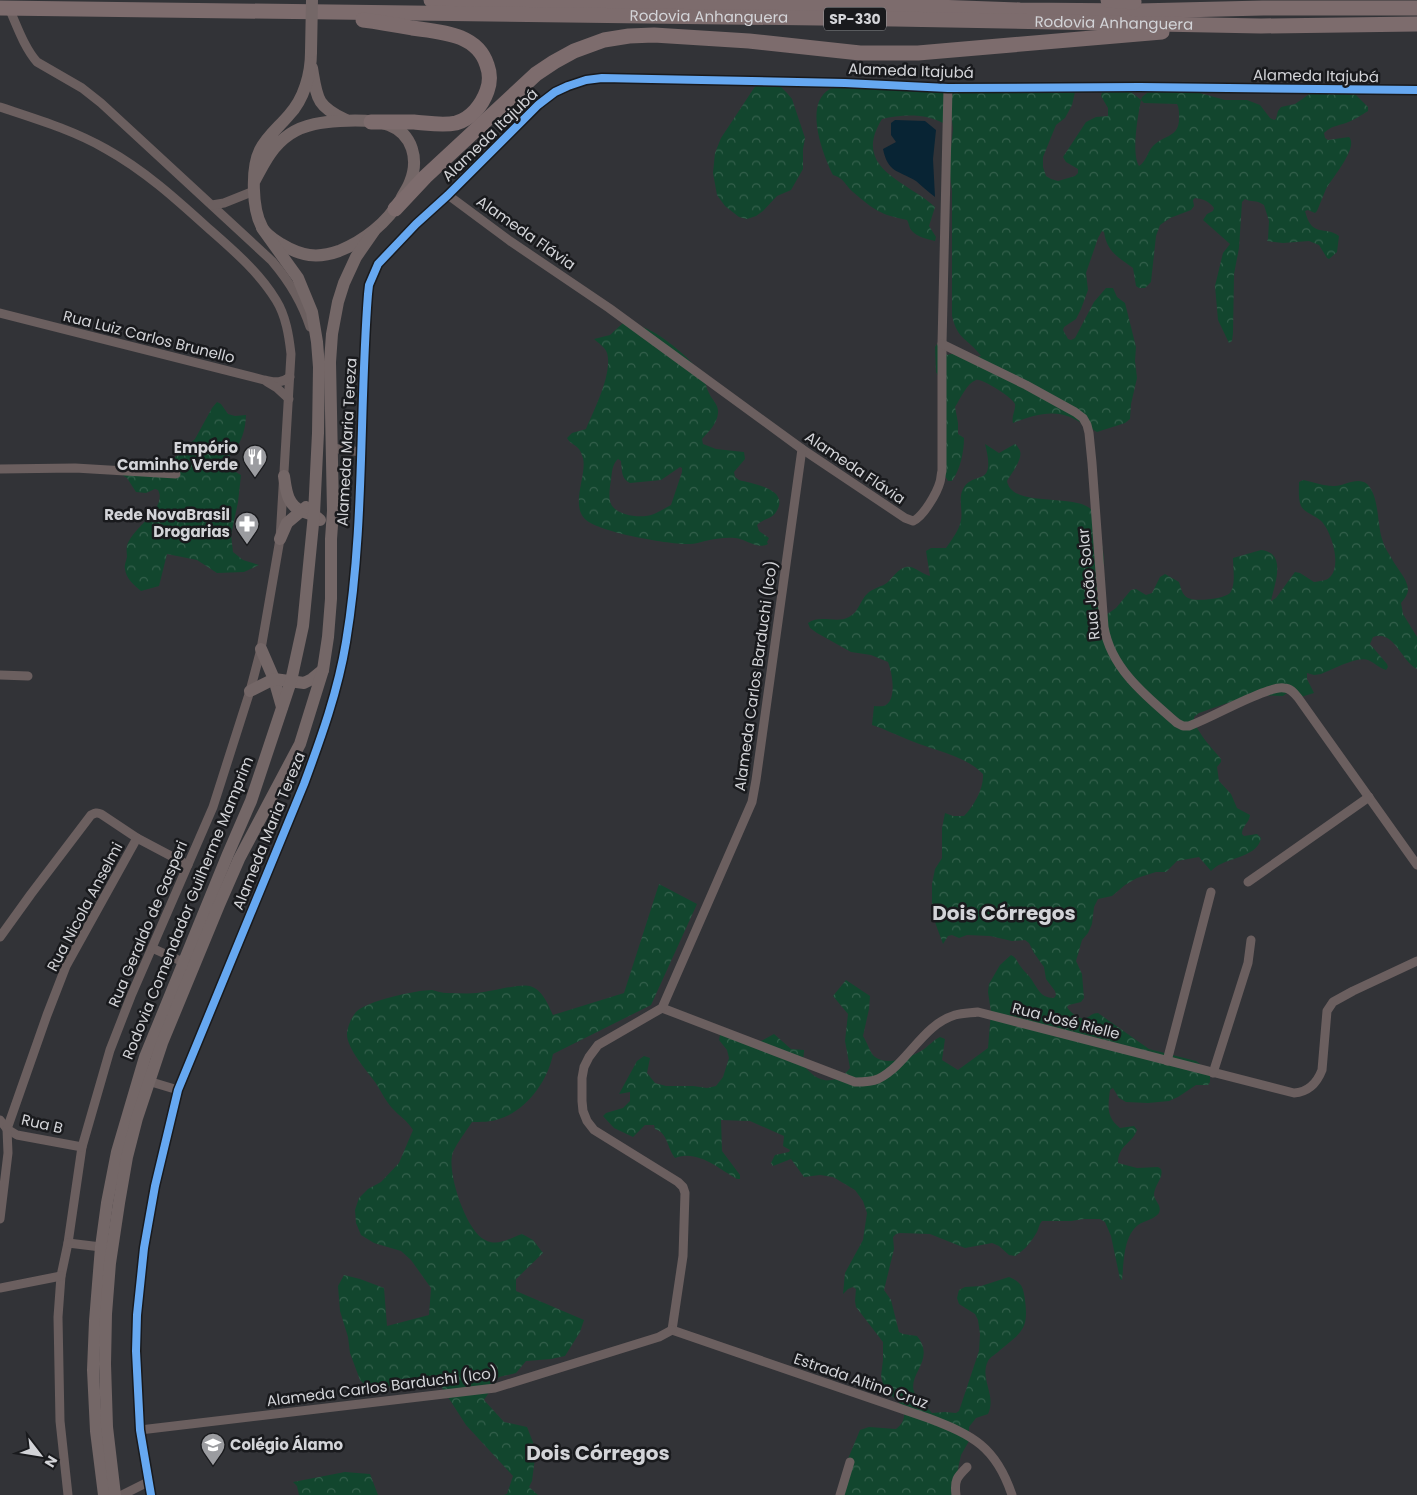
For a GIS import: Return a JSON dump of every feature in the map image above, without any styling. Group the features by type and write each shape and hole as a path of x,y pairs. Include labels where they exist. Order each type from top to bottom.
{"highway":[{"name":"Rodovia Anhanguera","path":"431,0 1138,11 1263,8 1417,8"},
{"path":"1108,0 1155,4 1263,8"},
{"name":"Rodovia Anhanguera","path":"5,8 895,19 1262,26 1417,24"},
{"path":"293,11 368,20 461,37 469,41 481,53 488,68 488,87 480,105 467,117 460,121 446,124 372,122"},
{"path":"395,209 425,178 536,74 574,51 604,40 654,35 749,41 860,53 918,53 1163,32 1242,29 1262,26"}],"main road":[{"path":"312,0 311,58 317,94 321,103 328,110 348,121"},
{"path":"254,186 266,158 278,144 291,134 305,126 325,122 348,121 389,125 405,136 414,153 414,169 410,182 395,209 374,231 353,246 335,252 313,256 302,254 274,240 262,228 255,204 254,186 255,163 259,151 298,103 304,89 311,58"},
{"name":"Rodovia Comendador Guilherme Mamprim","path":"104,1495 96,1431 93,1370 101,1247 115,1160 145,1057 251,802 291,682 303,626 314,514 318,433 319,367 317,342 312,312 298,278 262,228"},
{"name":"Rodovia Comendador Guilherme Mamprim","path":"115,1495 107,1427 106,1314 110,1263 127,1157 148,1081 165,1036 218,905 239,859 300,744 323,670 328,637 333,511 330,362 332,334 344,283 356,257 374,231"},
{"path":"284,476 287,496 295,507 301,511 314,514 326,526 331,539"},
{"path":"280,539 288,523 314,498"},
{"path":"261,649 274,679 282,707"},
{"path":"250,691 274,679 308,682 323,670"}],"street":[{"path":"5,8 31,56 37,62 82,88 101,103 212,205 283,274 301,302 311,332 317,342"},
{"name":"Alameda Itajubá","path":"448,195 538,105 555,92 586,80 612,78 846,83 948,88 1140,86 1417,90"},
{"name":"Alameda Flávia","path":"448,195 510,241 609,308 802,449 905,518 913,520 923,512 936,491 941,476 948,88"},
{"name":"Rua Geraldo de Gasperi","path":"0,107 61,127 106,148 145,173 180,202 241,257 277,300 286,321 291,354 280,539 261,649 250,691 213,807 131,996 110,1050 82,1147 68,1243 61,1276 58,1317 60,1421 68,1495"},
{"path":"212,205 224,203 254,186"},
{"name":"Alameda Maria Tereza","path":"151,1495 140,1430 136,1351 137,1315 144,1248 155,1186 178,1090 304,784 335,691 346,643 352,592 368,294 371,280 378,264 416,224 448,195"},
{"name":"Rua Luiz Carlos Brunello","path":"0,313 264,380 276,382 284,381 290,377"},
{"name":"Rua João Solar","path":"942,344 1026,385 1075,412 1087,426 1106,639 1111,652 1143,693 1177,723 1183,726 1190,726 1248,698 1274,688 1282,687 1295,693 1417,864"},
{"path":"264,380 289,399"},
{"path":"332,448 361,452"},
{"name":"Alameda Carlos Barduchi (Ico)","path":"662,1008 752,802 802,449"},
{"path":"0,469 75,468 176,474"},
{"path":"0,675 28,676"},
{"path":"318,687 335,691"},
{"path":"1248,882 1369,797"},
{"path":"0,937 91,815 98,812 137,838 188,865"},
{"name":"Rua Nicola Anselmi","path":"0,1219 8,1153 2,1124 66,966 137,838"},
{"path":"1167,1061 1211,892"},
{"path":"1213,1073 1248,964 1251,940"},
{"path":"152,948 183,962"},
{"name":"Rua José Rielle","path":"662,1008 856,1082 878,1079 890,1071 931,1030 954,1015 978,1012 1294,1094 1307,1090 1319,1079 1322,1070 1327,1011 1333,1002 1417,961"},
{"path":"662,1008 605,1041 594,1050 584,1068 582,1101 588,1121 594,1130 678,1182 683,1187 685,1193 683,1256 672,1330"},
{"path":"148,1081 178,1090"},
{"name":"Rua B","path":"2,1124 17,1135 82,1147"},
{"path":"68,1243 101,1247"},
{"path":"0,1288 61,1276"},
{"name":"Alameda Carlos Barduchi (Ico)","path":"140,1430 495,1388 659,1337 672,1330"},
{"name":"Estrada Altino Cruz","path":"672,1330 962,1431 984,1446 994,1457 1009,1485 1012,1495"},
{"path":"840,1495 850,1462"},
{"path":"956,1495 955,1486 957,1478 967,1467"},
{"path":"122,1495 148,1482"}],"green space":[{"path":"766,82 780,86 792,99 805,138 803,169 791,190 777,196 763,211 747,219 739,217 725,206 717,195 713,173 715,153 721,138 754,88 760,83"},
{"path":"840,86 879,89 906,87 1071,88 1075,92 1072,105 1065,118 1056,125 1043,157 1043,167 1046,176 1058,181 1075,176 1078,173 1078,169 1066,162 1063,157 1086,122 1096,117 1108,116 1108,108 1101,96 1103,88 1124,88 1141,100 1147,93 1169,89 1189,90 1225,100 1247,100 1260,105 1270,118 1274,120 1281,107 1295,104 1311,93 1347,91 1355,94 1368,107 1368,111 1324,133 1325,138 1328,140 1349,137 1351,142 1348,155 1326,189 1317,211 1315,213 1308,210 1305,211 1308,220 1315,228 1329,231 1339,236 1337,252 1329,259 1319,245 1309,241 1283,243 1267,241 1269,221 1264,205 1245,199 1242,202 1239,248 1234,274 1233,333 1232,341 1229,343 1218,320 1215,286 1223,253 1230,244 1203,220 1207,214 1213,211 1214,208 1210,204 1195,198 1193,200 1194,206 1191,210 1170,218 1160,225 1156,236 1151,282 1145,288 1136,286 1133,268 1111,249 1102,231 1086,273 1088,290 1081,309 1076,319 1064,327 1063,330 1068,339 1075,338 1094,302 1106,288 1113,288 1117,297 1125,303 1136,347 1137,378 1131,404 1130,419 1125,423 1097,432 1070,417 1056,414 1034,416 1013,423 1015,404 1013,401 990,385 976,380 967,388 955,407 958,434 964,438 964,443 957,472 952,481 948,481 945,476 943,384 936,372 935,347 937,344 940,344 947,355 961,352 977,357 981,356 960,335 952,316 952,191 949,166 953,129 951,113 945,124 922,116 898,116 882,119 874,136 873,150 878,162 886,172 935,207 929,226 936,237 935,241 914,233 907,220 884,214 872,207 853,192 842,180 833,175 818,130 816,118 818,106 822,96 830,89","holes":["1141,100 1144,103 1177,104 1179,123 1171,135 1153,146 1144,162 1139,166 1135,143"]},
{"path":"623,323 643,327 669,343 700,372 718,410 714,424 702,439 703,444 716,449 744,452 745,459 734,472 735,477 768,489 779,498 776,512 770,518 757,525 759,531 769,538 768,544 760,546 731,538 680,544 617,533 591,523 584,518 580,512 579,505 584,465 583,458 580,450 567,438 572,433 586,429 598,402 605,381 608,361 606,351 594,339 610,335","holes":["618,459 621,461 623,477 630,483 661,480 680,467 682,468 671,505 654,514 643,516 624,514 614,508 609,495 612,472 616,461"]},
{"path":"217,402 221,404 228,414 235,416 246,415 240,442 222,464 241,475 231,535 233,552 243,560 259,565 244,572 217,573 197,560 167,554 159,586 141,591 126,573 127,547 135,532 154,511 160,497 158,490 155,489 146,493 136,492 127,478 116,471 115,466 123,463 159,464 170,462 195,439"},
{"path":"985,444 999,453 1015,444 1019,449 1020,458 1007,481 1012,490 1033,498 1075,502 1086,506 1093,512 1099,530 1103,553 1102,588 1106,615 1116,608 1131,590 1136,589 1146,595 1152,593 1160,577 1165,574 1179,582 1183,593 1188,598 1203,600 1227,595 1233,586 1233,558 1261,550 1269,552 1277,563 1276,579 1271,601 1276,598 1295,572 1314,582 1328,579 1333,573 1335,566 1334,548 1324,525 1301,506 1299,482 1303,480 1333,486 1354,481 1367,484 1374,495 1380,532 1384,544 1407,585 1406,597 1401,603 1403,614 1417,637 1417,669 1406,660 1392,642 1380,636 1373,637 1370,644 1387,664 1386,670 1368,660 1358,660 1321,674 1307,673 1307,679 1314,693 1301,697 1287,686 1287,693 1283,696 1250,695 1199,713 1194,717 1200,733 1221,759 1217,767 1219,781 1231,794 1237,808 1250,815 1242,834 1244,836 1257,834 1261,838 1259,844 1251,852 1220,864 1211,871 1199,857 1177,861 1166,872 1156,872 1137,878 1112,896 1098,899 1094,907 1092,924 1082,940 1076,961 1082,974 1084,998 1081,1002 1067,1007 1080,1018 1086,1018 1098,1013 1149,1049 1196,1061 1205,1068 1210,1076 1208,1085 1196,1085 1169,1101 1148,1103 1126,1102 1119,1098 1113,1088 1110,1090 1109,1111 1112,1120 1120,1128 1134,1126 1137,1130 1132,1139 1120,1152 1118,1163 1137,1168 1158,1167 1161,1169 1162,1172 1154,1195 1160,1208 1159,1213 1138,1225 1129,1236 1125,1251 1122,1280 1120,1279 1111,1236 1105,1222 1100,1219 1042,1221 1030,1242 1015,1256 1009,1255 999,1246 992,1243 965,1248 930,1234 896,1234 893,1237 894,1249 884,1290 891,1300 899,1332 917,1336 922,1345 923,1359 913,1385 914,1392 932,1413 956,1413 959,1411 979,1351 980,1334 978,1320 975,1314 959,1304 957,1298 959,1290 965,1287 981,1286 1009,1277 1021,1286 1025,1300 1026,1318 1018,1335 988,1361 985,1374 991,1400 990,1407 988,1414 976,1418 969,1427 969,1441 961,1455 958,1469 958,1495 839,1495 845,1466 860,1430 869,1427 896,1429 903,1421 904,1416 903,1406 890,1394 883,1384 881,1376 883,1342 856,1307 856,1289 853,1287 843,1294 845,1273 863,1240 867,1213 863,1201 855,1190 833,1177 820,1175 804,1177 791,1159 773,1166 771,1163 775,1155 789,1152 790,1150 783,1146 784,1136 750,1121 721,1120 722,1151 740,1175 740,1179 737,1179 715,1165 699,1158 683,1156 675,1158 665,1137 655,1129 654,1125 645,1125 633,1137 614,1128 603,1116 606,1113 623,1108 630,1101 630,1092 619,1094 637,1061 644,1056 650,1058 647,1073 655,1083 666,1086 707,1088 716,1086 723,1077 729,1058 727,1050 719,1040 720,1035 725,1032 755,1041 761,1041 774,1034 791,1049 804,1050 803,1063 815,1076 825,1080 836,1079 850,1068 845,1041 848,1014 833,996 846,980 870,996 863,1036 875,1057 886,1061 904,1058 921,1051 940,1037 945,1039 942,1060 958,1070 988,1048 991,1012 988,992 989,984 1000,965 1011,955 1042,994 1054,998 1056,995 1046,979 1044,967 1029,943 1025,940 1012,941 990,936 967,935 959,938 952,935 948,936 943,944 932,911 932,884 935,869 942,858 942,828 945,813 953,816 964,816 978,796 983,774 957,757 872,725 874,706 886,705 892,697 892,678 888,662 871,655 851,652 817,633 810,628 808,623 818,619 839,620 849,617 855,612 868,593 886,584 903,568 912,567 930,576 926,551 931,548 946,548 957,531 961,520 961,496 963,489 967,483 986,473 988,468"},
{"path":"659,884 697,904 651,1005 553,1054 541,1084 527,1102 509,1115 499,1119 472,1122 457,1144 452,1156 451,1165 460,1202 471,1226 478,1235 485,1240 495,1243 522,1234 533,1240 543,1253 516,1279 516,1291 584,1320 580,1332 565,1356 526,1361 516,1373 499,1377 484,1400 504,1422 527,1427 536,1450 532,1481 529,1487 538,1495 504,1495 507,1494 513,1476 466,1425 437,1380 420,1388 399,1378 385,1390 371,1390 360,1380 350,1353 348,1337 340,1311 338,1286 344,1275 384,1288 387,1326 429,1315 431,1288 411,1260 401,1251 374,1243 361,1235 356,1223 355,1210 359,1198 368,1189 381,1182 399,1163 413,1130 390,1105 353,1052 348,1039 348,1028 354,1014 361,1008 392,997 425,990 445,993 473,993 526,985 535,988 542,994 553,1015 624,993"},
{"path":"345,1472 370,1474 378,1495 299,1495 297,1486 293,1482"}],"water":[{"path":"895,120 925,121 936,130 933,159 935,197 916,181 895,170 888,163 883,149 896,142 891,135 891,123"}],"cycle path":[{"path":"151,1495 140,1430 136,1351 137,1315 144,1248 155,1186 178,1090 304,784 323,732 343,660 356,556 368,294 369,285 378,264 416,224 448,195 538,105 555,92 586,80 602,78 845,83 948,88 1140,87 1417,90"}],"place":[{"name":"Empório Caminho Verde","path":"255,478"},
{"name":"Rede NovaBrasil Drogarias","path":"247,545"},
{"name":"Colégio Álamo","path":"213,1466"}],"district":[{"name":"Dois Córregos","path":"1004,913"},
{"name":"Dois Córregos","path":"598,1453"}]}
